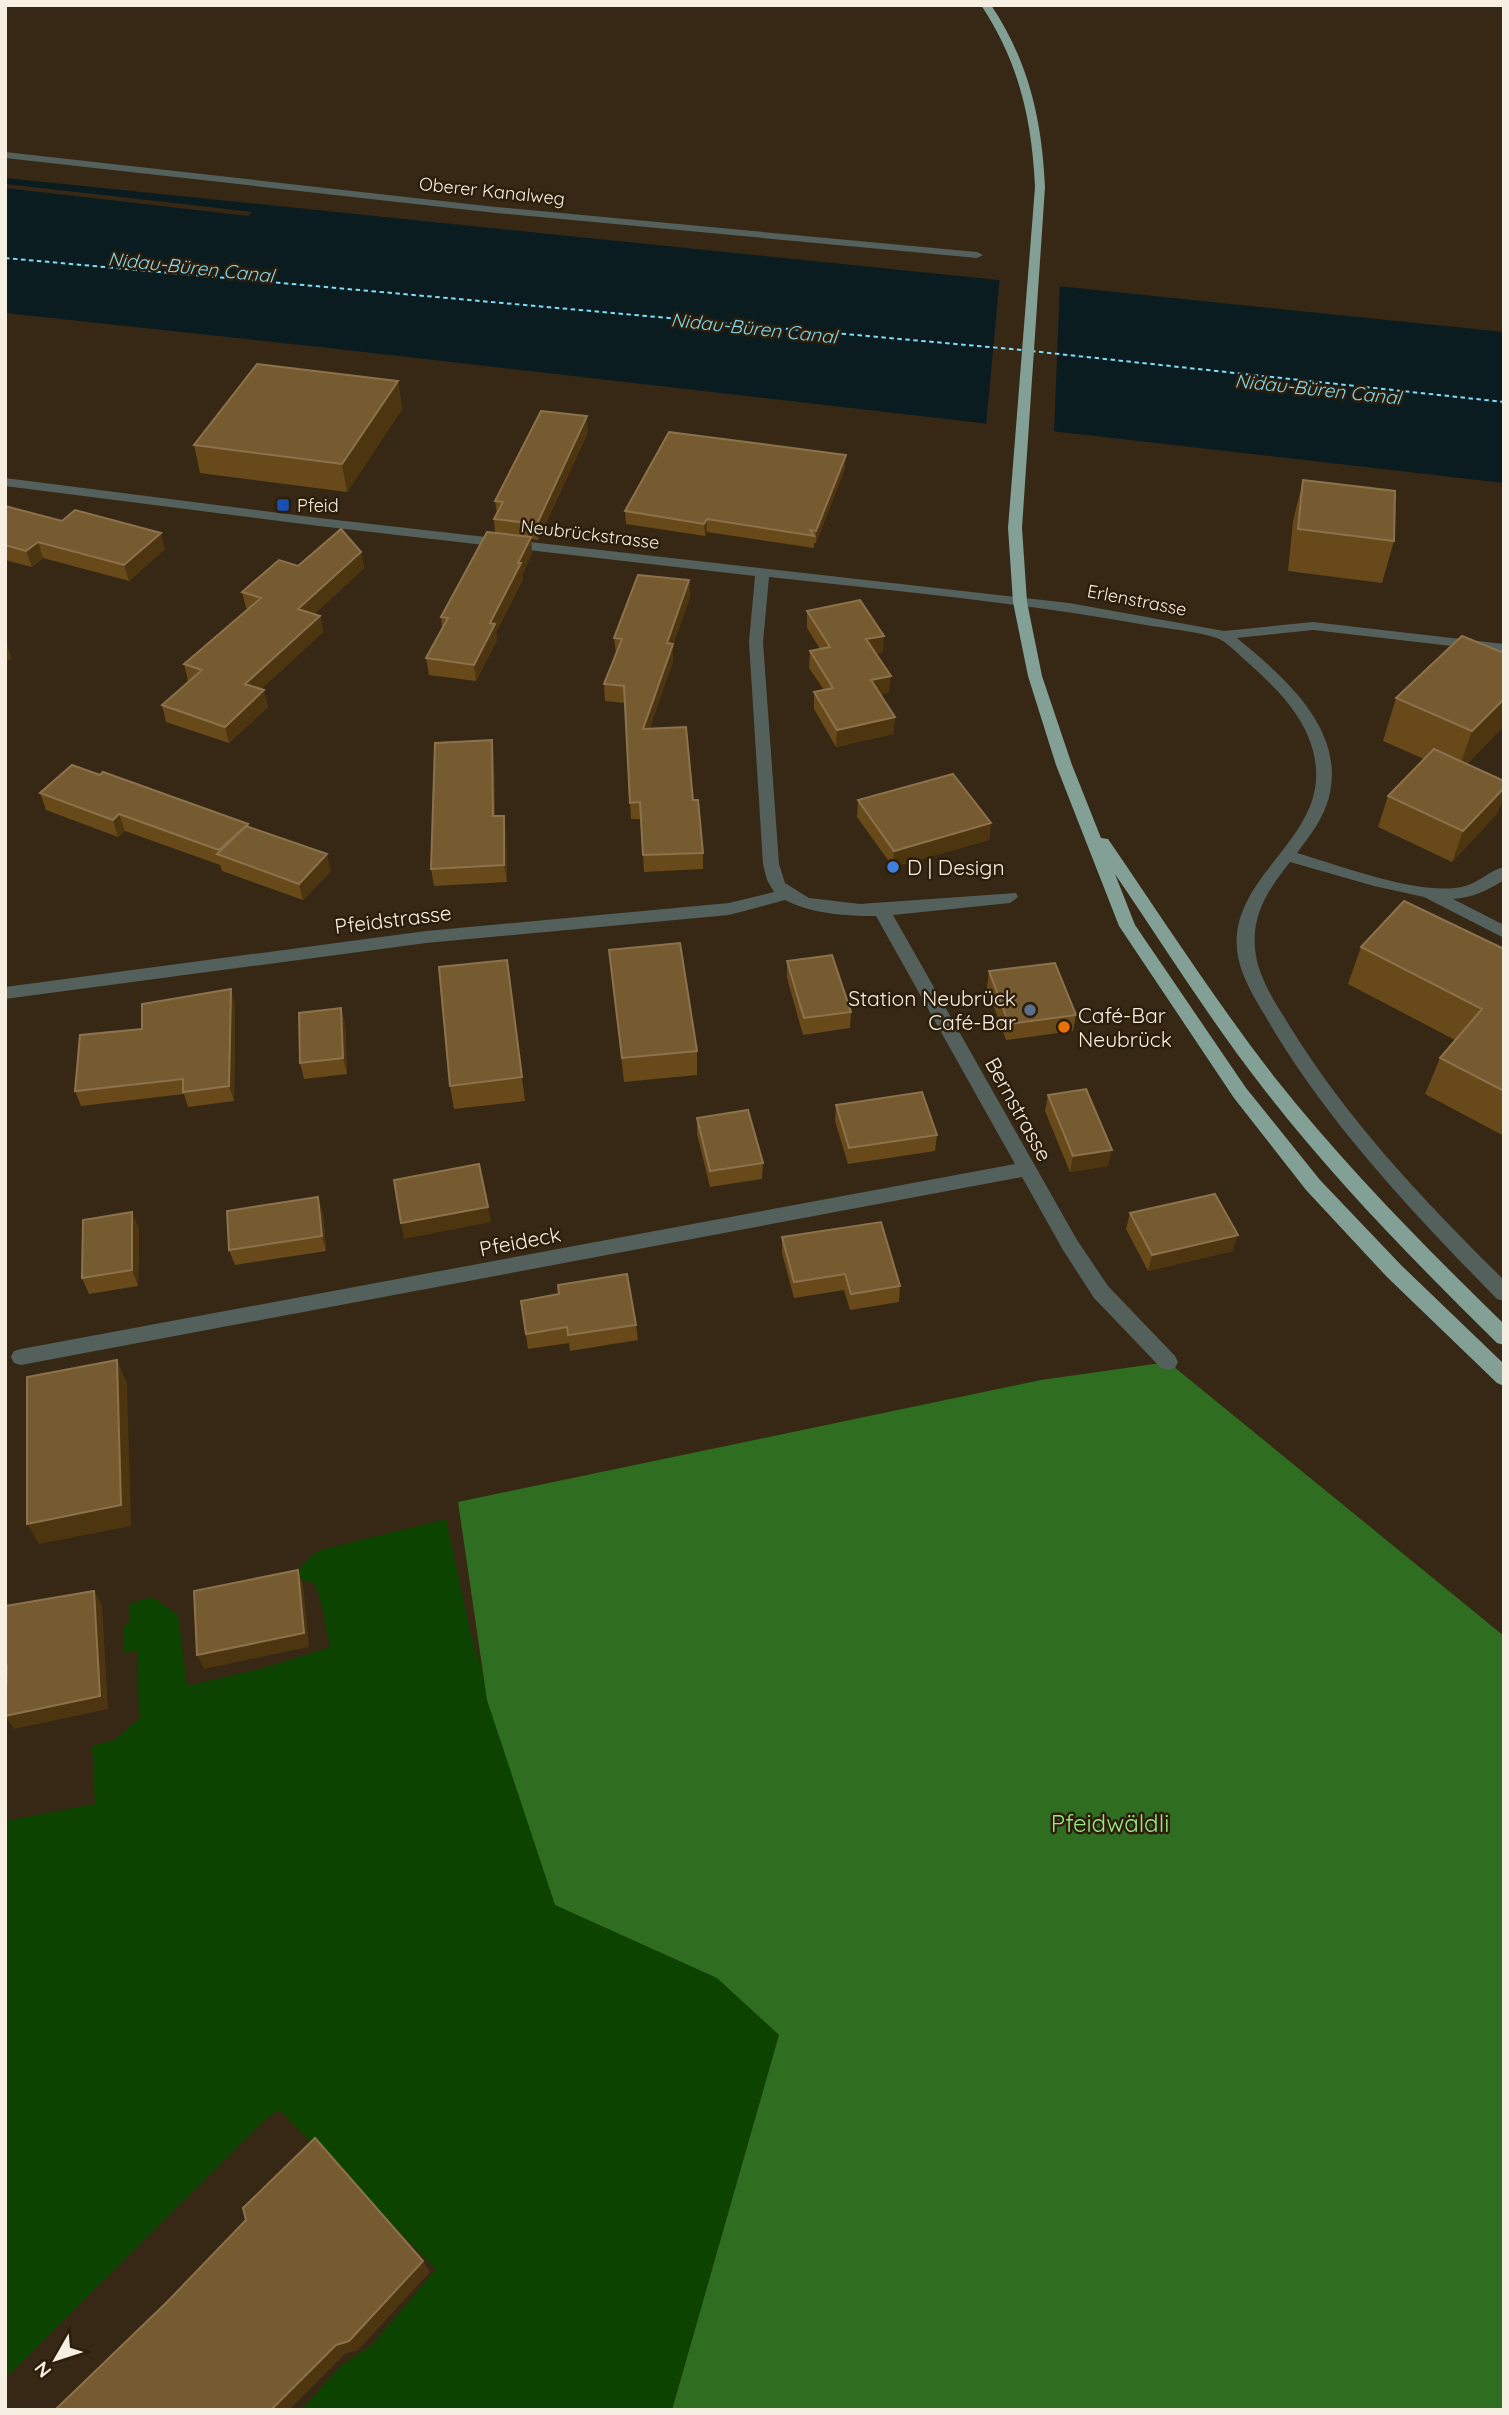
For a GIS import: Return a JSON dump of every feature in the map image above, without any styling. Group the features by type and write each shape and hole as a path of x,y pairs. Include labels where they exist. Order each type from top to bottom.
{"highway":[{"path":"986,5 1011,46 1035,114 1040,187 1016,489 1017,571 1025,636 1047,720 1083,816 1127,926 1240,1093 1314,1185 1394,1271 1504,1377"},
{"path":"1083,816 1207,1000 1271,1085 1345,1172 1423,1257 1504,1337"}],"street":[{"name":"Oberer Kanalweg","path":"5,155 496,210 976,254"},
{"name":"Neubrückstrasse","path":"5,482 319,522 762,573"},
{"name":"Erlenstrasse","path":"762,573 1069,607 1224,635 1313,626 1504,648"},
{"path":"762,573 756,642 767,820 774,878 786,894 797,901 822,908 881,909 1010,897"},
{"path":"1224,635 1278,681 1299,706 1314,729 1324,765 1322,796 1310,822 1255,895 1247,919 1246,950 1254,980 1287,1038 1370,1153 1411,1200 1504,1293"},
{"path":"1286,856 1426,892 1504,932"},
{"path":"1426,892 1461,893 1485,885 1504,873"},
{"name":"Pfeidstrasse","path":"5,993 426,937 729,909 786,894"},
{"name":"Bernstrasse","path":"881,909 1070,1245 1101,1292 1168,1362"},
{"name":"Pfeideck","path":"21,1357 1027,1169"}],"green space":[{"name":"Pfeidwäldli","path":"1168,1362 1504,1636 1504,2410 672,2410 779,2035 717,1978 555,1905 487,1700 458,1502 1041,1380"},
{"path":"446,1519 470,1630 510,1767 555,1905 717,1978 779,2035 672,2410 301,2410 341,2366 372,2345 436,2269 279,2110 266,2119 5,2379 5,1821 95,1804 92,1746 114,1740 139,1719 137,1651 123,1653 123,1625 129,1624 129,1604 152,1597 178,1615 187,1686 264,1668 330,1647 321,1602 314,1583 296,1579 301,1566 317,1551"}],"water":[{"name":"Nidau-Büren Canal","path":"5,178 1504,332 1504,483 5,313"}],"pier":[{"path":"5,184 252,212 248,216 5,188"},
{"path":"1000,275 1060,282 1054,434 986,426"}],"building":[{"path":"257,364 398,381 342,464 194,445"},
{"path":"541,411 587,416 537,524 494,519 503,502 495,501"},
{"path":"669,432 846,455 816,531 810,530 814,536 707,519 704,524 625,511"},
{"path":"1303,480 1395,491 1394,541 1298,529"},
{"path":"5,506 62,521 75,510 161,533 124,565 38,542 26,551 5,545"},
{"path":"341,529 361,552 298,609 320,616 245,684 264,690 225,727 162,705 202,670 184,664 261,598 242,592 279,560 298,566"},
{"path":"487,532 531,537 518,563 521,563 490,623 495,624 474,665 426,658 448,618 441,617"},
{"path":"638,575 689,580 667,643 673,644 643,729 686,727 693,800 698,800 703,853 643,855 640,802 630,803 624,686 604,684 622,639 614,638"},
{"path":"860,600 884,636 866,639 891,676 871,680 895,717 837,730 814,692 833,688 810,651 830,647 807,611"},
{"path":"1462,636 1504,653 1504,699 1472,731 1396,698"},
{"path":"492,740 493,816 504,816 504,865 431,869 435,743"},
{"path":"1434,749 1504,781 1504,788 1463,831 1388,796"},
{"path":"72,765 100,775 103,772 248,824 219,850 119,814 113,820 40,793"},
{"path":"953,774 991,823 894,851 858,800"},
{"path":"246,826 327,854 299,884 217,854"},
{"path":"1404,901 1504,949 1504,1091 1440,1058 1482,1009 1361,947"},
{"path":"680,943 697,1051 622,1058 609,950"},
{"path":"832,955 851,1012 804,1018 787,961"},
{"path":"507,960 522,1077 450,1086 439,967"},
{"name":"Station Neubrück Café-Bar","path":"1055,963 1076,1015 1009,1024 989,971"},
{"path":"231,989 229,1086 183,1092 183,1079 75,1091 80,1035 142,1029 142,1004"},
{"path":"341,1008 343,1058 300,1063 299,1013"},
{"path":"1086,1089 1112,1150 1073,1156 1048,1095"},
{"path":"922,1092 937,1135 849,1148 836,1105"},
{"path":"748,1110 763,1163 710,1171 697,1118"},
{"path":"479,1164 488,1207 401,1223 394,1180"},
{"path":"1215,1194 1238,1235 1152,1255 1130,1213"},
{"path":"318,1197 322,1236 229,1250 227,1211"},
{"path":"132,1212 132,1270 82,1278 83,1220"},
{"path":"881,1222 900,1286 851,1294 845,1274 794,1282 782,1237"},
{"path":"627,1274 636,1325 568,1335 567,1327 526,1334 521,1301 559,1294 558,1285"},
{"path":"117,1360 121,1505 27,1524 27,1377"},
{"path":"298,1570 304,1633 197,1655 194,1591"},
{"path":"94,1591 100,1696 5,1716 5,1606"},
{"path":"315,2138 423,2261 349,2341 336,2345 271,2410 55,2410 167,2302 246,2220 243,2208"}],"ferry route":[{"path":"5,258 1022,350"},
{"path":"1031,351 1504,402"}],"place":[{"name":"Pfeid","path":"283,505"},
{"name":"D | Design","path":"893,867"},
{"name":"Station Neubrück Café-Bar","path":"1030,1010"},
{"name":"Café-Bar Neubrück","path":"1064,1027"}]}
